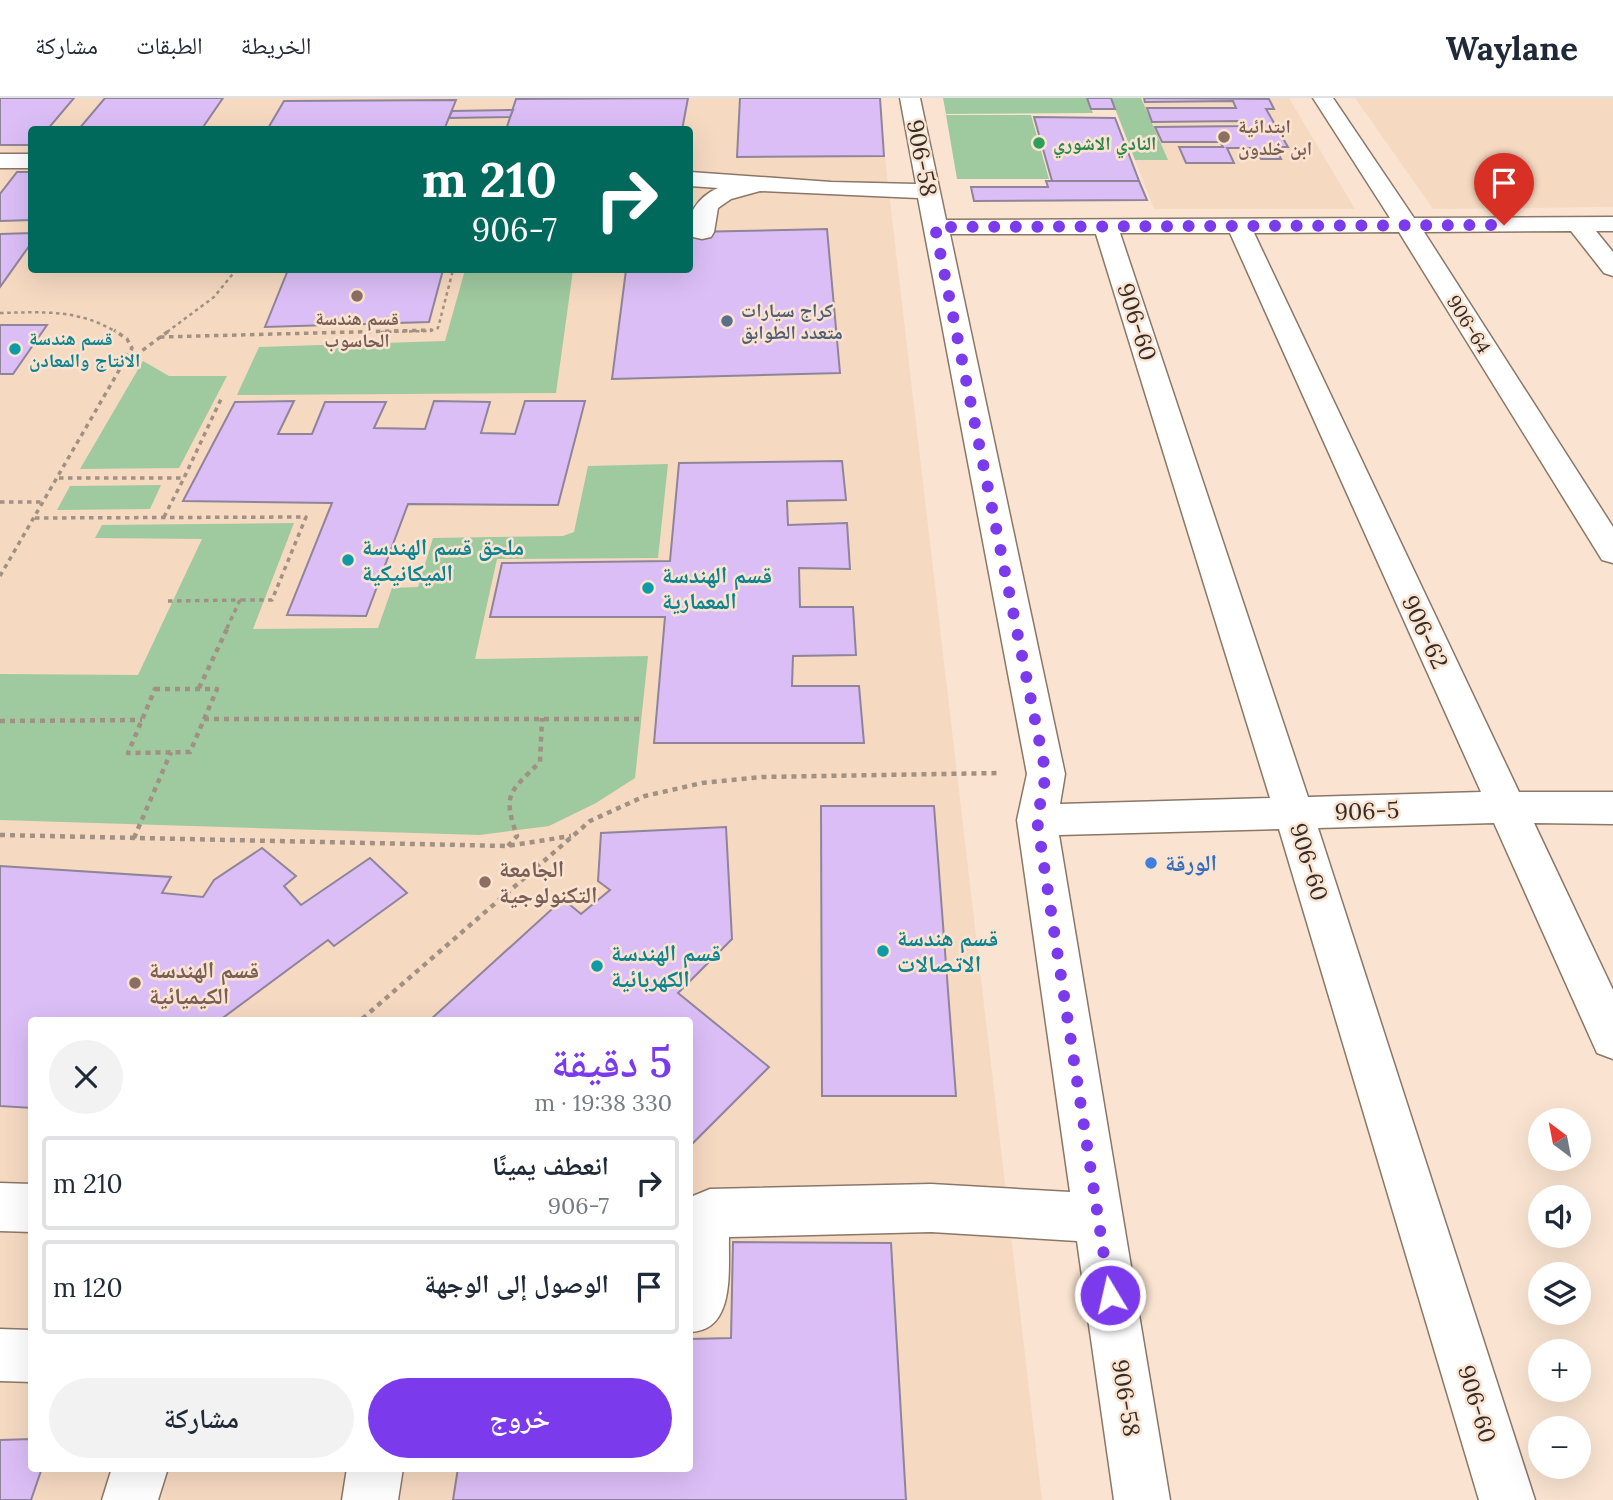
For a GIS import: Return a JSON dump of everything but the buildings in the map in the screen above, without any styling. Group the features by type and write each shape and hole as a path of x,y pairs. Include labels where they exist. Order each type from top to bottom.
{"street":[{"name":"906-58","path":"910,98 1046,774 1037,820 1142,1500"},
{"name":"906-64","path":"1323,98 1407,225 1613,552"},
{"path":"0,161 28,161"},
{"path":"693,179 831,190 932,209 1106,227 1613,224"},
{"path":"702,232 701,216 714,199 734,190 758,185"},
{"path":"1577,225 1613,268"},
{"name":"906-62","path":"1240,226 1613,1038"},
{"name":"906-60","path":"1106,227 1294,814 1507,1500"},
{"name":"906-5","path":"1037,820 1505,807 1613,808"},
{"path":"0,1207 28,1208"},
{"path":"693,1307 701,1300 705,1220 710,1213 931,1208 1098,1218"},
{"path":"0,1356 28,1356"},
{"path":"130,1500 139,1472"},
{"path":"370,1500 374,1472"}],"path":[{"path":"126,363 185,321 229,282 234,273"},
{"path":"160,337 430,331 438,328 452,273"},
{"path":"0,313 71,313 88,316 132,344 126,363 0,576"},
{"path":"163,517 222,397"},
{"path":"58,478 184,478"},
{"path":"0,502 43,502"},
{"path":"34,518 306,517 272,600 168,601"},
{"path":"199,688 240,600"},
{"path":"155,689 217,689 204,719 190,752 128,752 155,689"},
{"path":"507,846 517,836 513,828 514,814 508,799 511,792 540,762 542,718"},
{"path":"204,719 644,719"},
{"path":"0,721 142,720"},
{"path":"134,838 172,752"},
{"path":"364,1017 590,821 628,800 711,781 924,772 1046,774"},
{"path":"0,835 507,846 572,836"}],"shaded area":[{"name":"الجامعة التكنولوجية","path":"0,98 878,98 1042,1500 0,1500"},
{"path":"1111,98 1289,98 1355,209 1154,209"},
{"path":"1355,98 1613,98 1613,207 1433,209"}],"green space":[{"path":"943,98 1087,98 1093,113 946,114"},
{"path":"1111,98 1141,98 1168,160 1135,160"},
{"path":"946,115 1031,115 1049,179 957,179"},
{"path":"464,273 573,273 556,393 237,395 259,347 445,341"},
{"path":"143,361 169,376 227,376 179,468 80,469"},
{"path":"668,464 658,558 497,559 475,659 648,656 635,778 596,803 549,826 480,835 0,820 0,674 138,675 202,539 95,538 102,525 294,523 253,629 378,628 392,588 418,587 433,538 563,536 574,532 588,466"},
{"path":"161,485 150,509 57,510 70,486"}],"place":[{"name":"ابتدائية ابن خلدون","path":"1224,137"},
{"name":"النادي الاشوري","path":"1039,143"},
{"name":"قسم هندسة الحاسوب","path":"357,296"},
{"name":"كراج سيارات متعدد الطوابق","path":"727,321"},
{"name":"قسم هندسة الانتاج والمعادن","path":"15,349"},
{"name":"ملحق قسم الهندسة الميكانيكية","path":"348,560"},
{"name":"قسم الهندسة المعمارية","path":"648,588"},
{"name":"الورقة","path":"1151,863"},
{"name":"الجامعة التكنولوجية","path":"485,882"},
{"name":"قسم هندسة الاتصالات","path":"883,951"},
{"name":"قسم الهندسة الكهربائية","path":"597,966"},
{"name":"قسم الهندسة الكيميائية","path":"135,983"}],"route":[{"path":"1110,1295 1037,820 1046,774 935,227 1504,225"}]}
